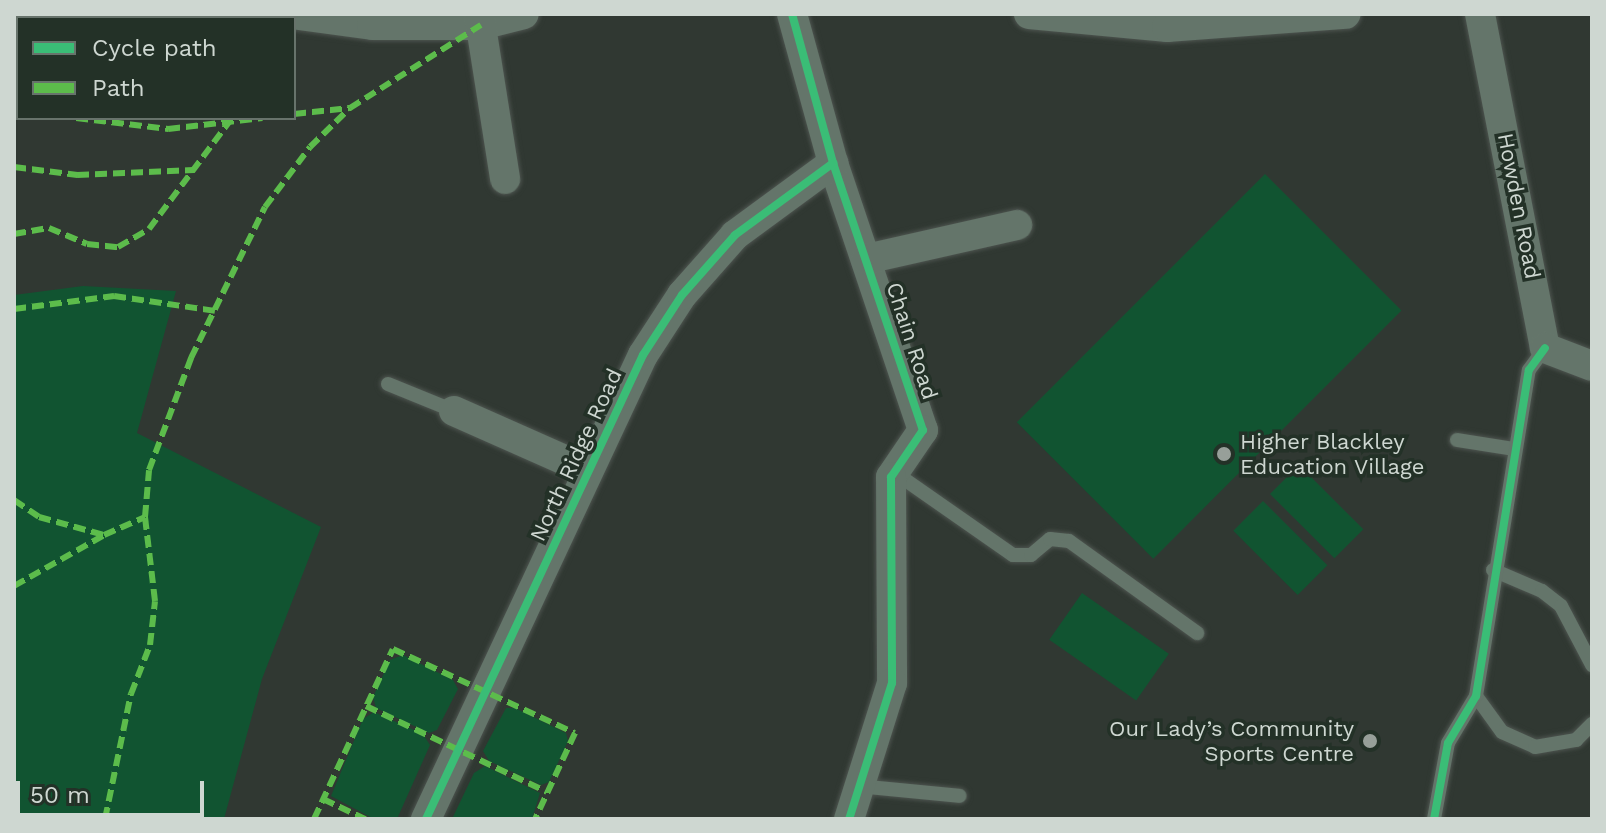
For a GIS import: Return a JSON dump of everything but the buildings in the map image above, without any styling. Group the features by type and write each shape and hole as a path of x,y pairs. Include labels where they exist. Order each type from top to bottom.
{"street":[{"path":"291,14 372,25 524,14"},
{"name":"Chain Road","path":"792,14 833,163 923,430 894,472"},
{"path":"1029,14 1167,27 1346,14"},
{"name":"Howden Road","path":"1480,14 1545,348"},
{"path":"480,19 505,179"},
{"name":"North Ridge Road","path":"426,819 643,355 682,295 735,235 833,163"},
{"path":"866,259 1017,225"},
{"path":"1545,348 1592,366"},
{"path":"454,411 587,470"},
{"path":"849,819 892,683 894,472"}],"lane":[{"path":"1434,819 1448,743 1476,696 1493,570 1529,370 1545,348"},
{"path":"388,384 454,411"},
{"path":"1457,440 1514,449"},
{"path":"894,472 1013,555 1031,555 1050,539 1069,541 1197,633"},
{"path":"1493,570 1542,591 1561,606 1592,665"},
{"path":"1476,696 1502,732 1535,747 1576,740 1592,724"},
{"path":"857,786 960,796"}],"green space":[{"path":"1265,174 1401,310 1153,559 1017,422"},
{"path":"83,286 176,291 137,433 321,527 262,679 224,819 14,819 14,295"},
{"path":"1299,465 1363,529 1334,558 1270,494"},
{"path":"1263,501 1327,565 1298,595 1233,531"},
{"path":"1082,593 1169,654 1136,700 1049,640"},
{"path":"403,655 453,680 458,689 437,730 429,733 376,708 373,697 390,660"},
{"path":"506,708 515,708 566,733 568,741 549,782 541,785 489,761 483,751"},
{"path":"374,712 423,734 430,745 397,819 374,819 331,796 363,719"},
{"path":"485,766 540,793 532,819 452,819 474,773"}],"marked path":[{"path":"296,114 350,108 481,25"},
{"path":"105,819 131,694 150,645 155,601 145,517 149,470 191,358 265,207 310,147 350,108"},
{"path":"93,120 168,129 245,120"},
{"path":"14,234 49,228 87,244 118,247 149,229 229,122"},
{"path":"14,167 77,175 194,170"},
{"path":"14,309 114,296 215,311"},
{"path":"14,500 39,517 104,535 145,517"},
{"path":"14,586 104,535"},
{"path":"314,819 393,649 575,733 535,819"},
{"path":"366,706 547,792"},
{"path":"323,799 365,819"}],"cycle path":[{"path":"792,14 833,163 923,430 891,477 892,683 849,819"},
{"path":"426,819 643,355 682,295 735,235 833,163"},
{"path":"1434,819 1448,743 1476,696 1529,370 1545,348"}],"place":[{"name":"Higher Blackley Education Village","path":"1224,454"},
{"name":"Our Lady’s Community Sports Centre","path":"1370,741"}]}
